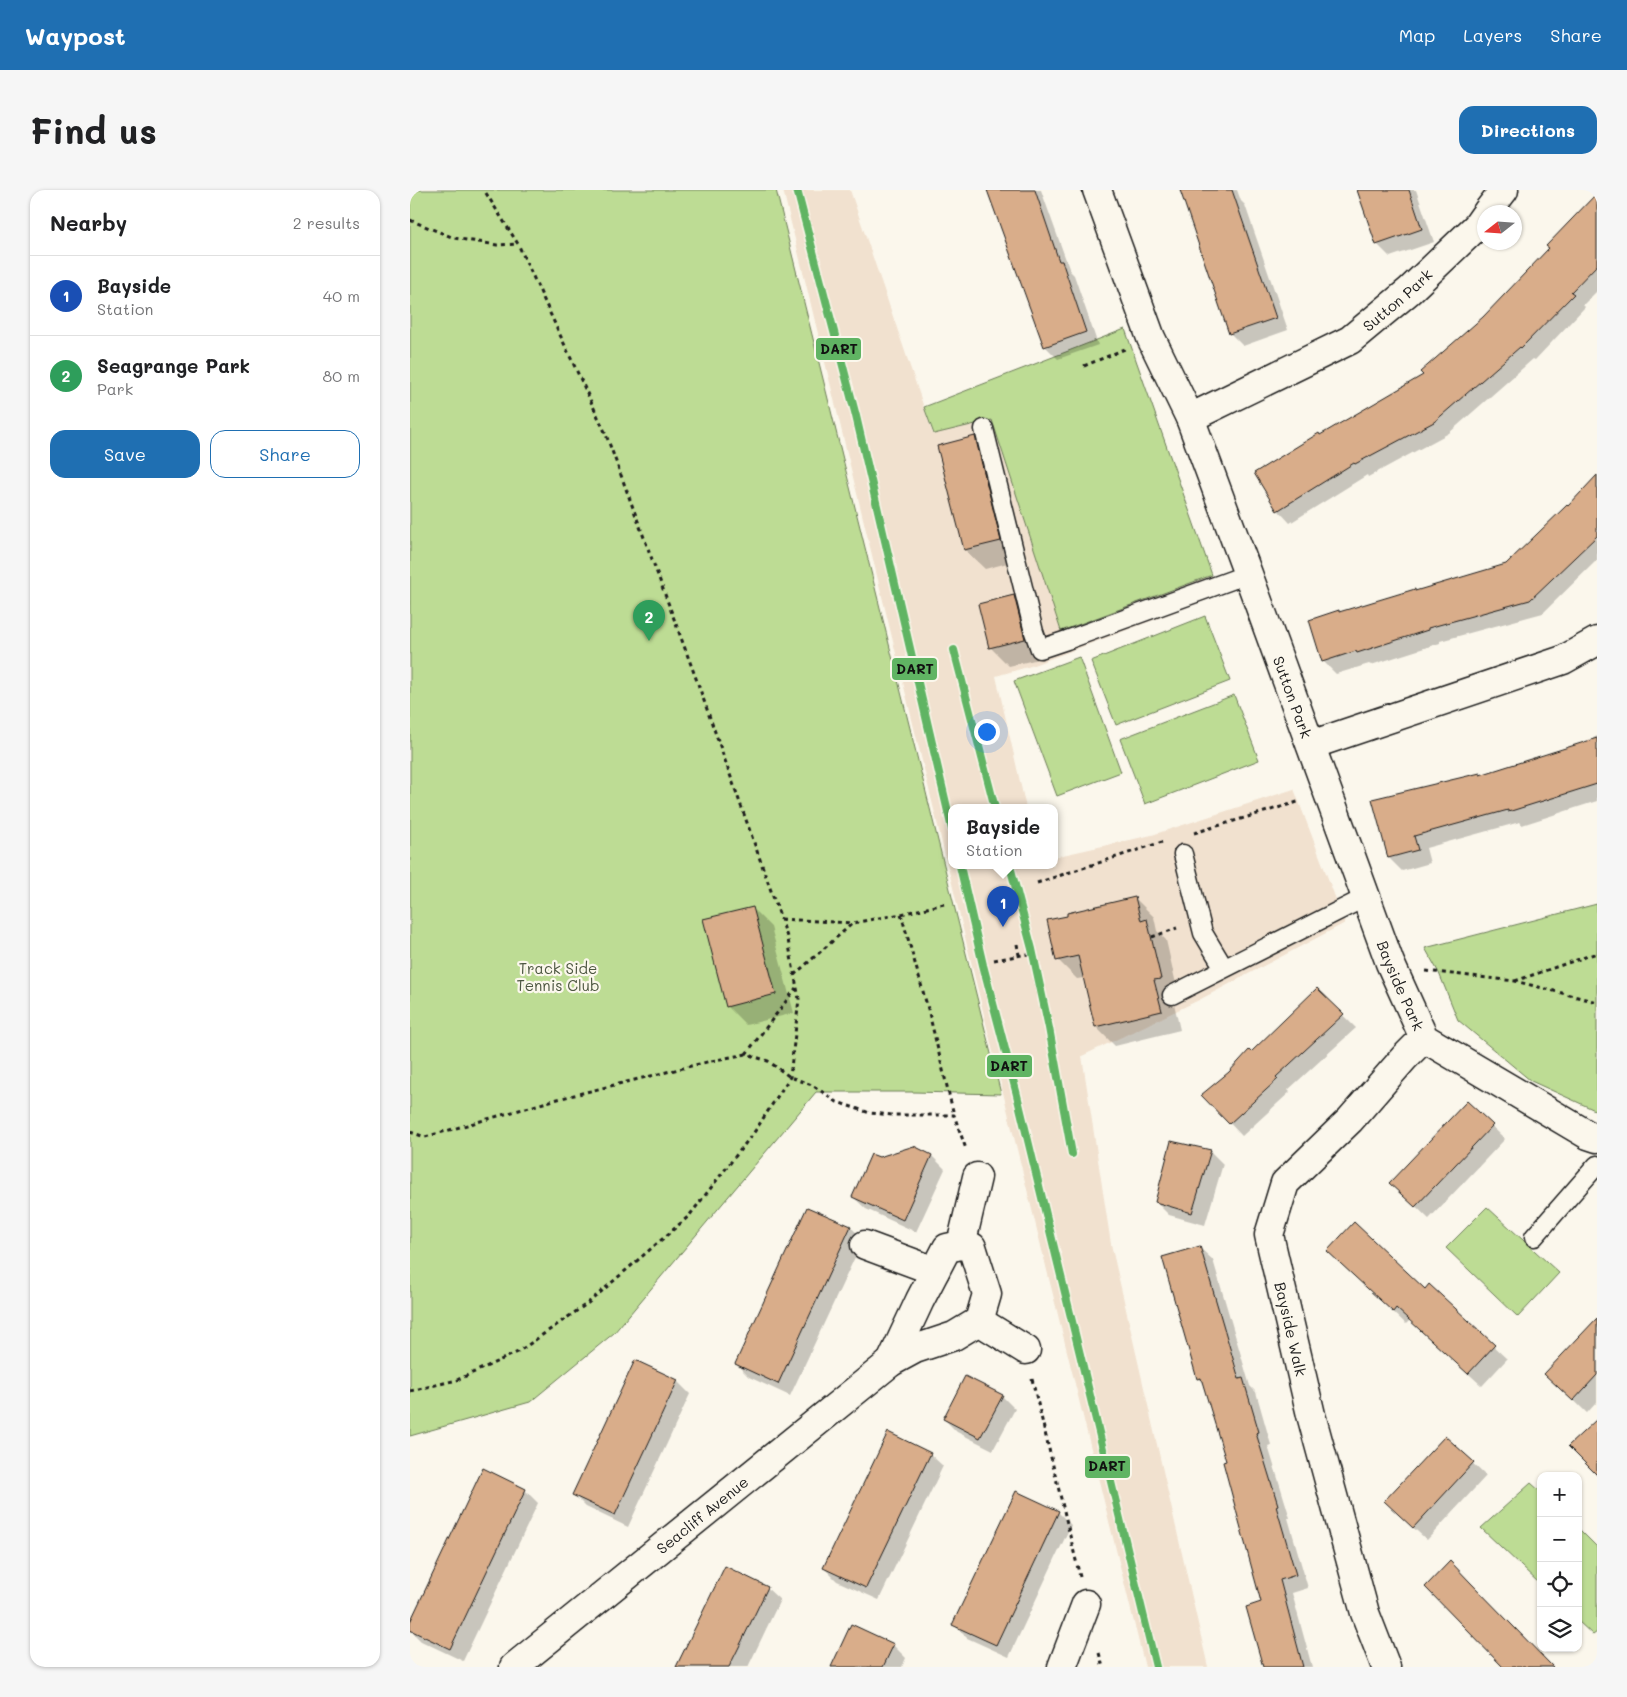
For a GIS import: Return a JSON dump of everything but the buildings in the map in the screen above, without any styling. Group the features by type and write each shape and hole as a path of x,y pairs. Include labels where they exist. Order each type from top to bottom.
{"street":[{"name":"Sutton Park","path":"1096,190 1151,338 1190,418 1310,745 1563,660 1597,641"},
{"path":"1492,205 1504,190"},
{"name":"Sutton Park","path":"1190,418 1350,340 1409,291 1477,226"},
{"name":"Bayside Park","path":"1310,745 1390,963 1424,1038 1588,1135 1597,1138"},
{"name":"Bayside Walk","path":"1386,1667 1365,1614 1311,1415 1269,1235 1285,1184 1350,1120 1424,1038"},
{"path":"977,1177 961,1245 972,1247 987,1294 979,1321 1026,1350"},
{"path":"865,1245 935,1271"},
{"name":"Seacliff Avenue","path":"891,1362 947,1248 961,1245"},
{"name":"Seacliff Avenue","path":"514,1667 891,1362 916,1349 954,1336 979,1321"},
{"path":"1062,1667 1086,1604"}],"lane":[{"path":"984,429 1034,632 1040,649 1248,574"},
{"path":"1183,854 1203,933 1224,968"},
{"path":"1172,994 1366,897"},
{"path":"1534,1237 1597,1165"}],"path":[{"path":"410,1391 457,1380 518,1352 588,1303 689,1216 755,1131 790,1077 799,999 788,940 781,919 697,681 605,432 518,244 484,190"},
{"path":"410,220 454,238 497,245 518,244"},
{"path":"1084,366 1151,338"},
{"path":"781,919 852,923 944,904"},
{"path":"901,914 928,1009 954,1115 977,1177"},
{"path":"794,975 852,923"},
{"path":"1017,944 1019,955"},
{"path":"1515,981 1597,953"},
{"path":"994,960 1028,954"},
{"path":"1390,963 1438,973 1515,981 1597,1002"},
{"path":"746,1054 796,988"},
{"path":"410,1132 425,1137 563,1098 746,1054 768,1061 790,1077 812,1085 837,1102 870,1113 954,1115"},
{"path":"1026,1350 1086,1604"},
{"path":"1098,1649 1103,1667"}],"shaded area":[{"path":"783,190 850,190 933,434 992,420 1061,631 1212,575 1220,595 1031,666 996,676 1025,804 948,804 948,867"},
{"path":"1294,789 1345,923 1199,1000 1082,1056 1111,1244 1208,1667 1145,1667 948,869 1058,869 1058,856 1152,835"}],"green space":[{"name":"Track Side Tennis Club","path":"410,190 776,190 1001,1094 816,1092 614,1333 530,1402 410,1436"},
{"path":"1125,329 1212,575 1061,631 992,420 934,434 924,407"},
{"path":"1205,616 1230,681 1116,725 1091,661"},
{"path":"1079,657 1121,772 1057,796 1014,681"},
{"path":"1234,695 1259,760 1145,804 1120,739"},
{"path":"1597,904 1597,1111 1531,1081 1458,1020 1439,973 1425,948"},
{"path":"1487,1207 1559,1273 1518,1317 1446,1248"},
{"path":"1531,1483 1537,1488 1537,1581 1481,1528"},
{"path":"1582,1532 1597,1547 1597,1632 1593,1635 1582,1625"}],"transit line":[{"name":"DART","path":"797,190 856,416 948,812"},
{"name":"DART","path":"954,650 994,804"},
{"name":"DART","path":"961,869 1156,1667"},
{"name":"DART","path":"1011,869 1032,949 1049,1028 1072,1154"}],"place":[{"name":"Seagrange Park","path":"649,641"},
{"name":"Bayside","path":"1003,927"}]}
